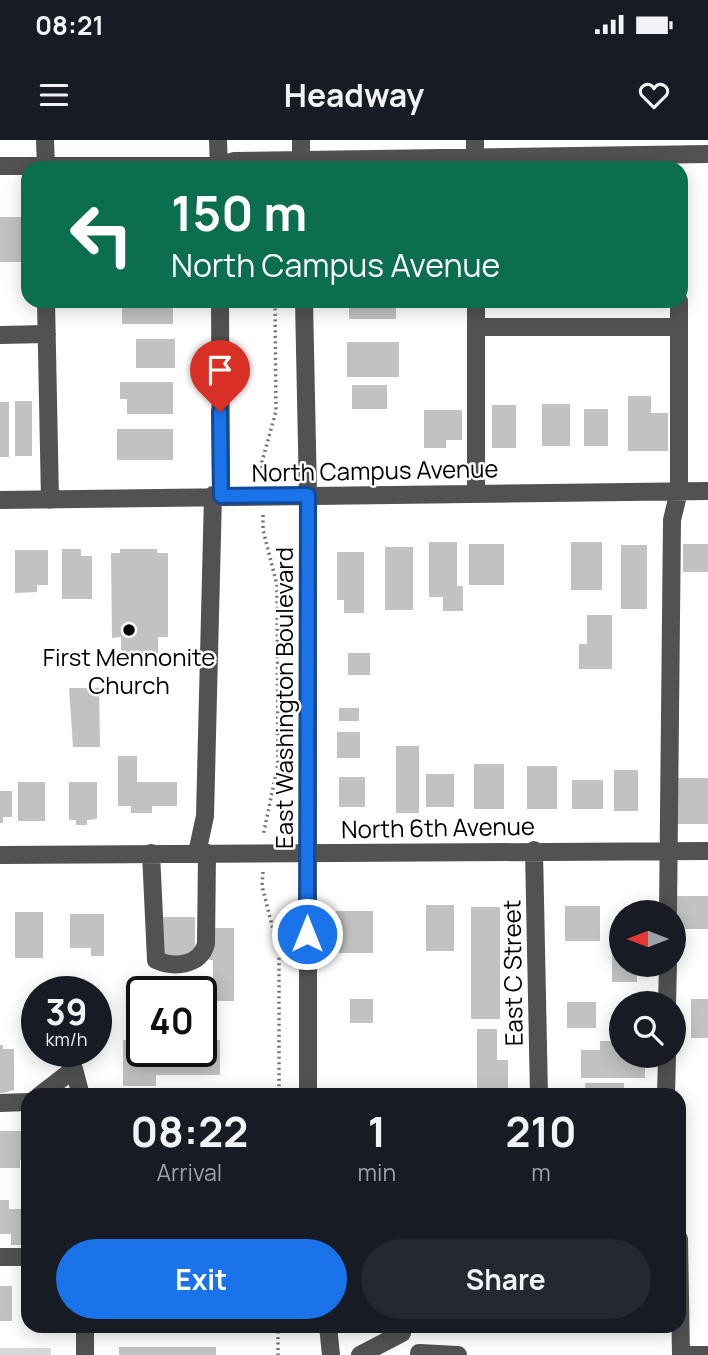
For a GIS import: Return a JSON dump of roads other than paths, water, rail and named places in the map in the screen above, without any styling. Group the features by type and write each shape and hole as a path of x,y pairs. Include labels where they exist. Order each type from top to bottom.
{"street":[{"path":"45,140 46,161"},
{"path":"219,140 219,161"},
{"path":"301,140 301,161"},
{"path":"359,161 475,155 708,154"},
{"path":"0,166 21,166"},
{"path":"46,308 50,499"},
{"path":"151,853 156,960 178,964 195,962 203,955 206,944 202,853 217,496 220,308"},
{"name":"East Washington Boulevard","path":"304,308 308,495 308,1088"},
{"path":"476,308 476,493"},
{"path":"668,900 672,520 679,491 679,308"},
{"path":"476,327 679,327"},
{"path":"0,335 47,334"},
{"name":"North Campus Avenue","path":"0,500 708,491"},
{"name":"East C Street","path":"534,850 539,1088"},
{"name":"North 6th Avenue","path":"0,855 708,851"},
{"path":"666,1088 667,1068"},
{"path":"49,1088 74,1069 79,1088"},
{"path":"0,1102 21,1102"},
{"path":"0,1257 21,1257"},
{"path":"85,1333 85,1355"},
{"path":"329,1333 331,1355"},
{"path":"360,1355 395,1333"},
{"path":"402,1333 419,1354 458,1355"},
{"path":"681,1333 682,1355 708,1355"}],"place":[{"name":"First Mennonite Church","path":"129,630"}]}
